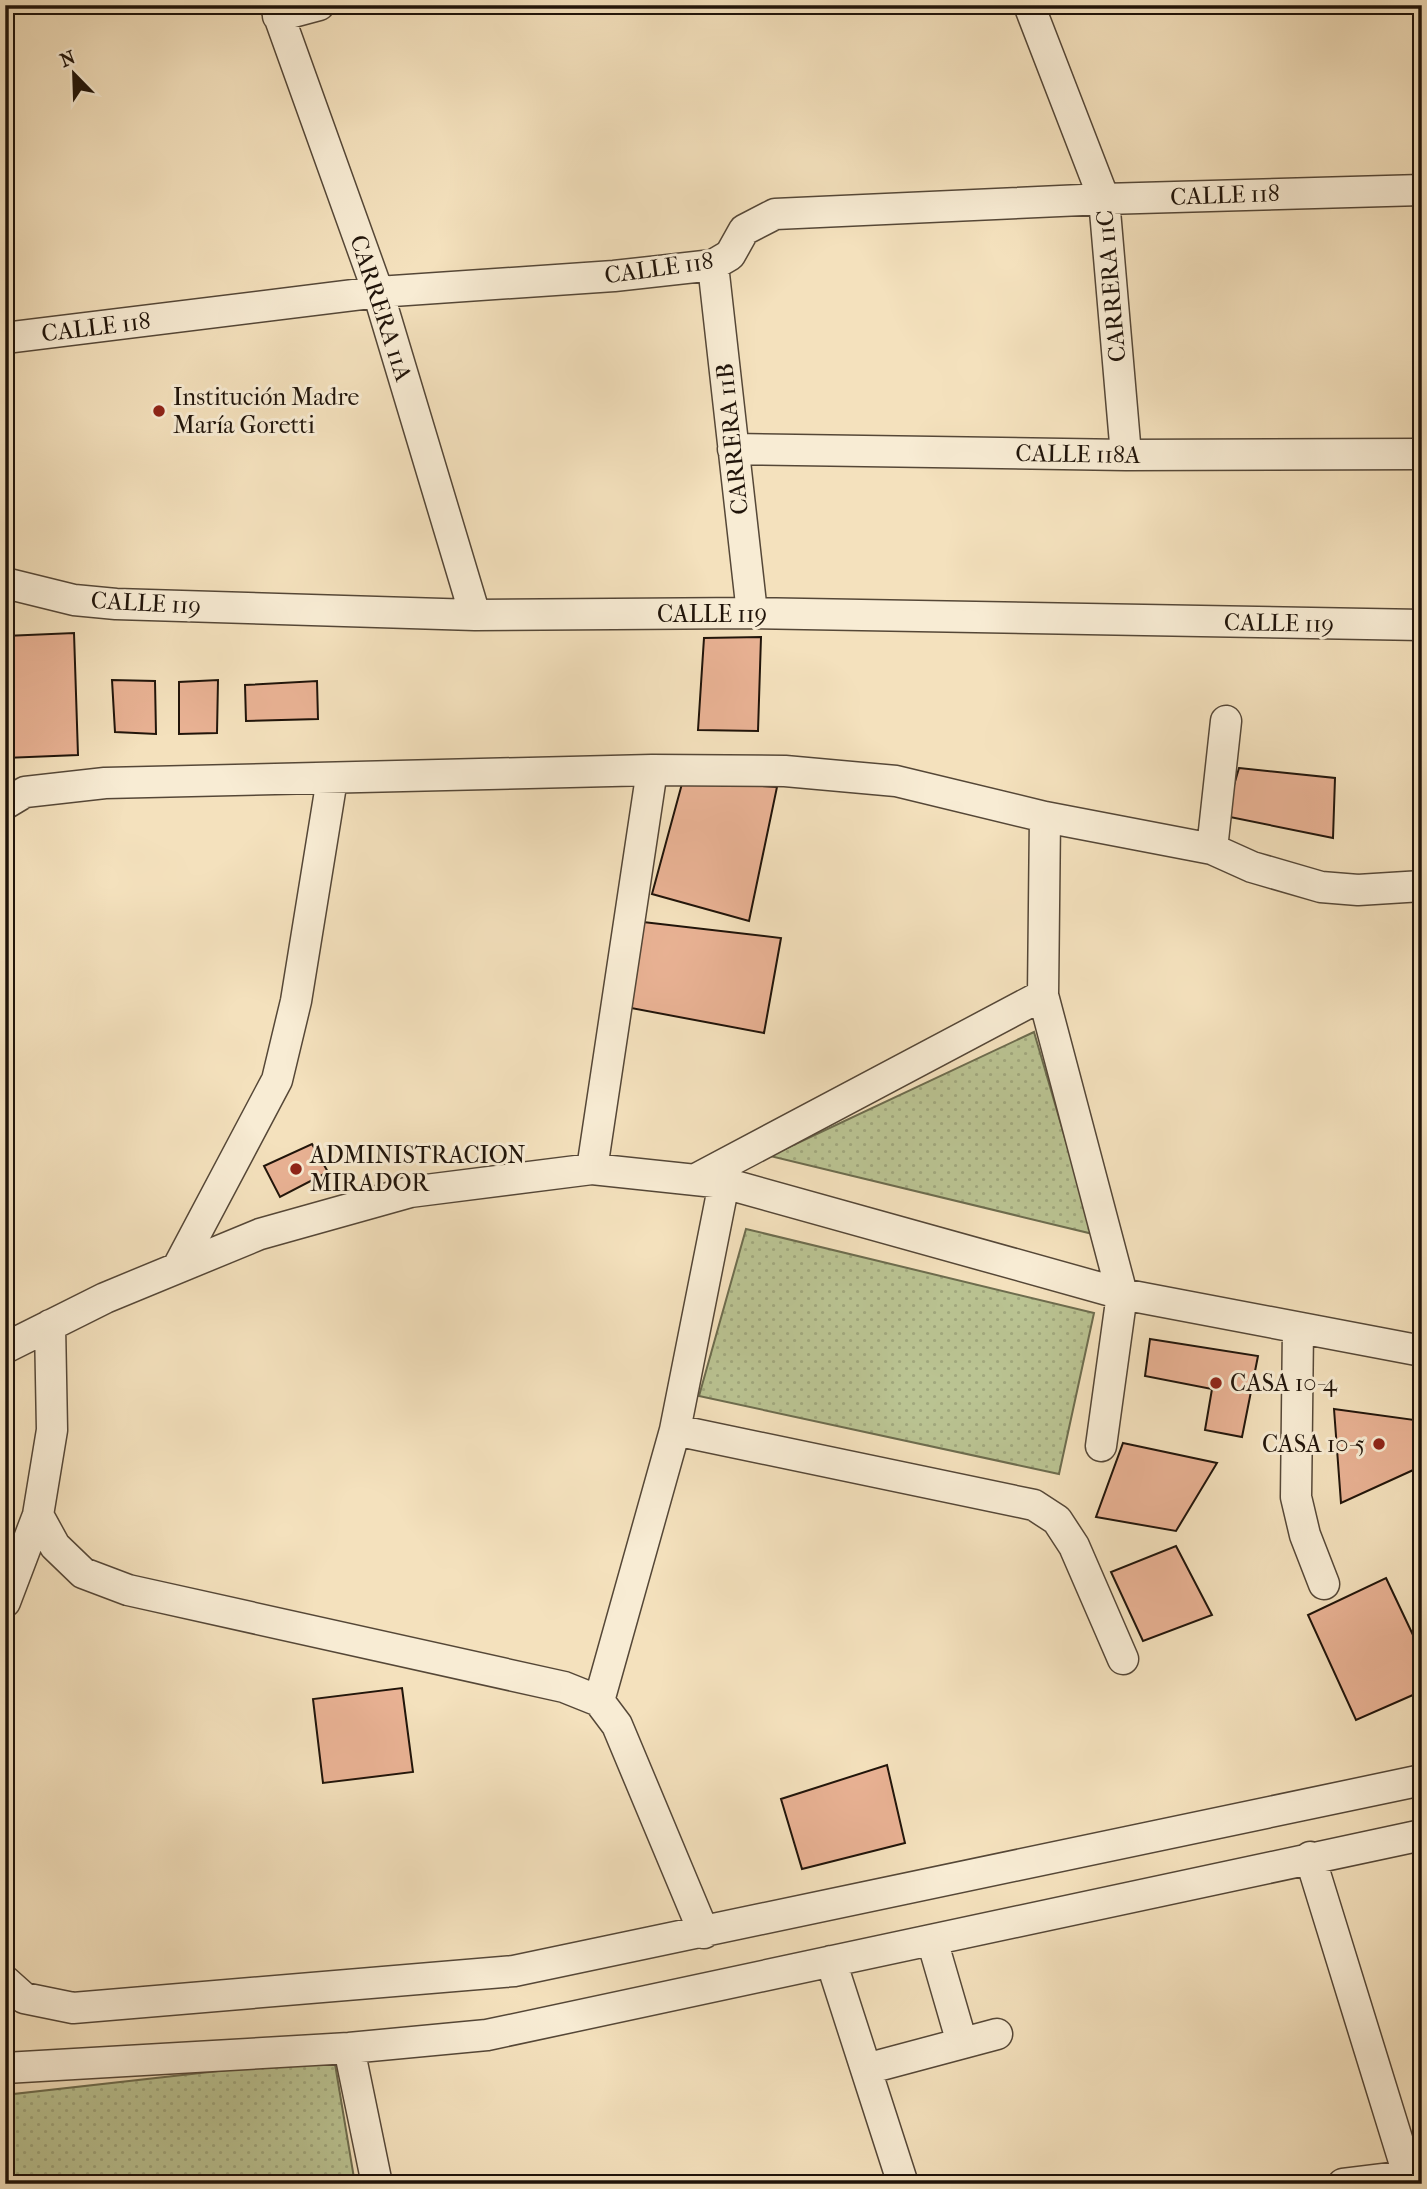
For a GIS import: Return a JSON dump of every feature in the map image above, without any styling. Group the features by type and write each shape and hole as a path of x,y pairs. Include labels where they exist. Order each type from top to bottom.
{"street":[{"path":"277,11 318,5"},
{"name":"CARRERA 11C","path":"1029,5 1104,199 1126,455"},
{"name":"CARRERA 11A","path":"277,11 378,292 475,615"},
{"name":"CALLE 118","path":"5,338 378,292 614,276 713,265 730,255 744,230 775,214 1104,199 1422,190"},
{"name":"CARRERA 11B","path":"713,265 752,613"},
{"name":"CALLE 118A","path":"733,449 1126,455 1422,454"},
{"name":"CALLE 119","path":"5,583 74,600 116,604 475,615 752,613 1422,625"},
{"path":"1212,849 1226,721"},
{"path":"5,804 25,792 105,783 652,770 785,771 896,781 1045,817 1212,849 1252,867 1321,887 1358,890 1422,886"},
{"path":"593,1169 652,770"},
{"path":"179,1265 277,1080 296,1000 332,779"},
{"path":"1045,817 1043,995 1122,1294 1101,1446"},
{"path":"710,1181 1043,995"},
{"path":"5,1348 179,1265 260,1234 410,1192 593,1169 710,1181 1122,1294 1422,1351"},
{"path":"599,1701 675,1430 710,1181"},
{"path":"5,1602 38,1515 52,1430 50,1325"},
{"path":"1298,1328 1296,1497 1304,1535 1324,1584"},
{"path":"675,1430 1034,1505 1057,1520 1074,1546 1123,1659"},
{"path":"38,1515 55,1546 83,1573 128,1590 564,1687 599,1701 617,1725 704,1933"},
{"path":"5,1982 24,1998 73,2008 514,1971 1422,1780"},
{"path":"5,2068 349,2048 487,2035 1422,1835"},
{"path":"1310,1857 1409,2180 1343,2184"},
{"path":"932,1940 962,2042"},
{"path":"831,1961 903,2184"},
{"path":"866,2069 997,2034"},
{"path":"349,2048 377,2184"}],"green space":[{"path":"1034,1032 1093,1234 770,1156"},
{"path":"746,1229 1094,1313 1059,1474 699,1396"},
{"path":"334,2058 355,2184 5,2184 5,2095"}],"building":[{"path":"74,633 78,755 5,758 5,636"},
{"path":"761,637 758,731 698,730 704,638"},
{"path":"112,680 155,681 156,734 115,732"},
{"path":"218,680 217,733 179,734 179,682"},
{"path":"317,681 318,719 246,721 245,685"},
{"path":"1239,768 1335,778 1333,838 1225,816"},
{"path":"683,780 777,787 749,921 652,894"},
{"path":"643,922 781,938 764,1033 631,1008"},
{"name":"ADMINISTRACION MIRADOR","path":"312,1144 328,1172 280,1197 264,1166"},
{"name":"CASA 10-4","path":"1150,1339 1258,1356 1242,1437 1205,1430 1212,1389 1145,1376"},
{"name":"CASA 10-5","path":"1334,1409 1422,1421 1422,1466 1341,1503"},
{"path":"1123,1443 1217,1463 1176,1531 1096,1517"},
{"path":"1176,1546 1212,1615 1143,1641 1111,1572"},
{"path":"1386,1578 1422,1654 1422,1691 1356,1720 1308,1615"},
{"path":"402,1688 413,1772 323,1783 313,1699"},
{"path":"887,1765 905,1843 802,1869 781,1799"}],"place":[{"name":"Institución Madre María Goretti","path":"159,411"},
{"name":"ADMINISTRACION MIRADOR","path":"296,1169"},
{"name":"CASA 10-4","path":"1216,1383"},
{"name":"CASA 10-5","path":"1379,1444"}]}
